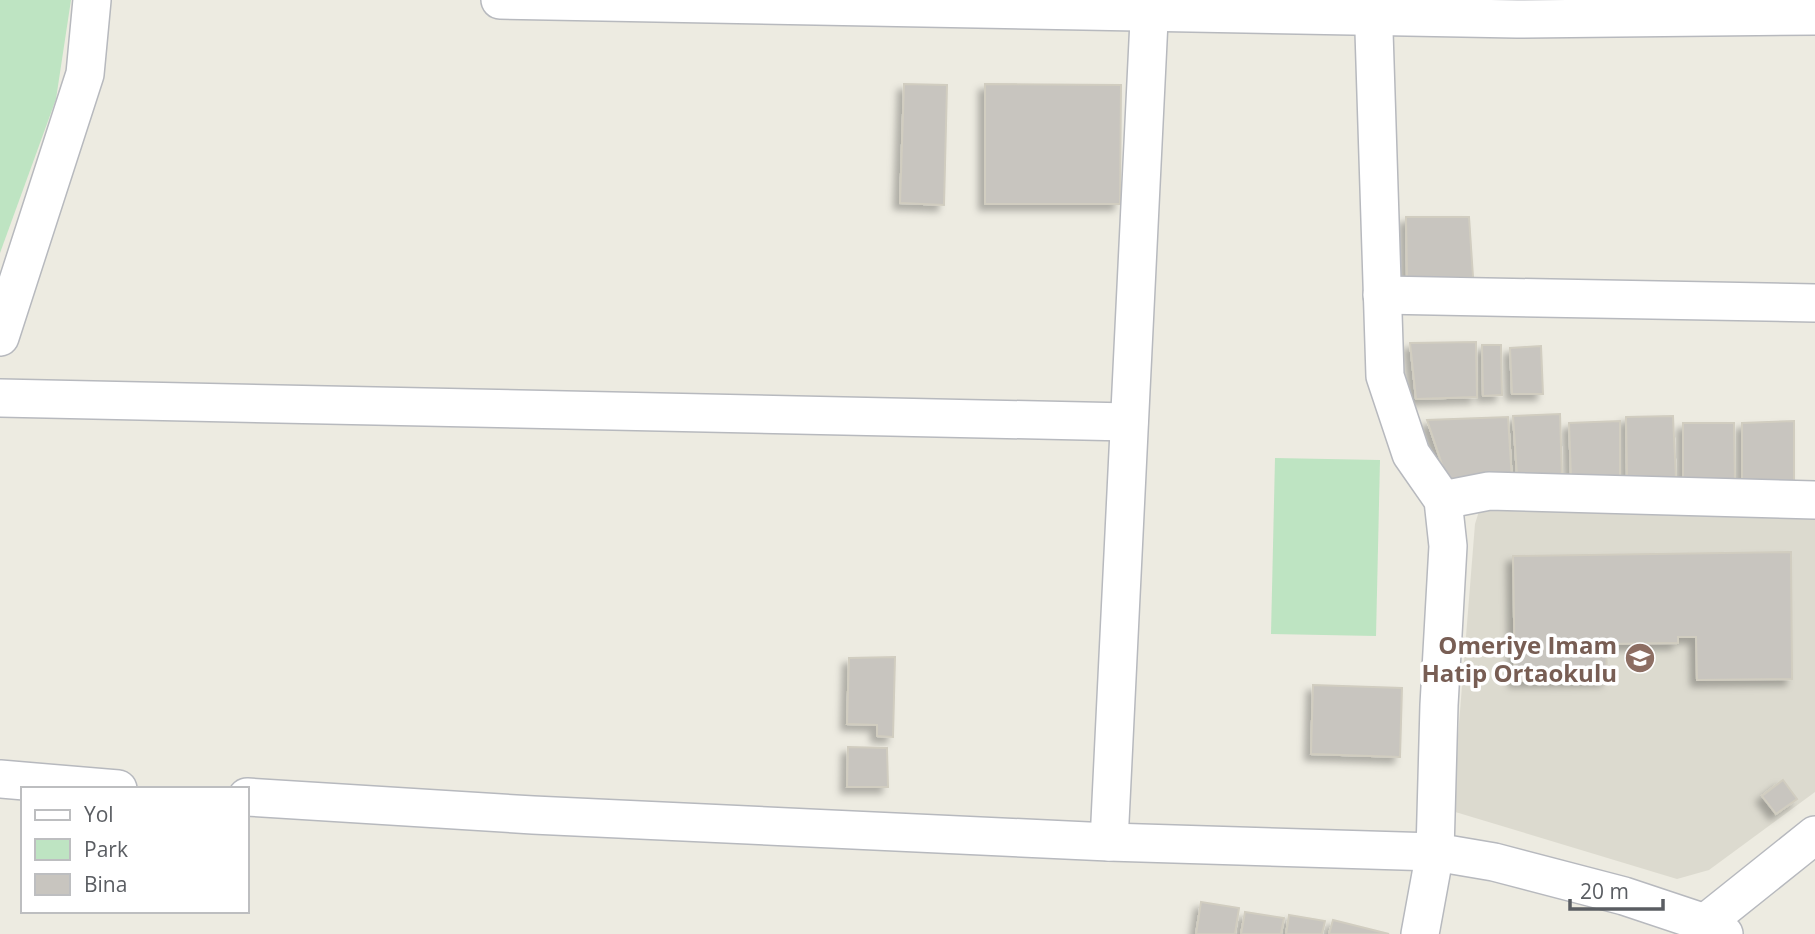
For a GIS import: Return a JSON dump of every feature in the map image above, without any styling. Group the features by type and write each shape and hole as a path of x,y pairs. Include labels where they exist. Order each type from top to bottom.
{"street":[{"path":"0,337 85,74 92,0"},
{"path":"500,0 1373,8 1517,19 1815,16"},
{"path":"1109,842 1149,6"},
{"path":"1373,8 1385,376 1411,454 1443,500 1448,546 1439,705 1435,852 1420,934"},
{"path":"1382,295 1815,303"},
{"path":"0,398 1129,422"},
{"path":"1443,500 1489,491 1815,500"},
{"path":"0,779 94,787"},
{"path":"248,797 533,815 1109,842 1435,852 1494,862 1624,896 1714,928 1815,835"}],"shaded area":[{"name":"Omeriye Imam Hatip Ortaokulu","path":"1815,506 1815,792 1709,870 1677,879 1452,811 1475,524 1480,508"}],"green space":[{"path":"0,0 71,0 56,99 0,253"},
{"path":"1275,458 1380,460 1376,636 1271,634"}],"building":[{"path":"904,84 947,85 944,205 900,203"},
{"path":"985,84 1121,85 1120,204 985,204"},
{"path":"1406,217 1469,217 1473,277 1407,278"},
{"path":"1476,342 1477,397 1416,399 1410,343"},
{"path":"1482,345 1501,345 1502,395 1483,396"},
{"path":"1541,346 1543,394 1512,394 1510,348"},
{"path":"1560,414 1562,477 1517,476 1513,416"},
{"path":"1673,416 1676,479 1627,479 1626,417"},
{"path":"1508,417 1512,480 1448,482 1427,420"},
{"path":"1620,421 1620,477 1571,477 1569,423"},
{"path":"1794,421 1794,482 1742,481 1742,423"},
{"path":"1683,423 1734,423 1735,482 1683,483"},
{"path":"1791,552 1792,679 1697,680 1696,637 1678,637 1678,643 1606,644 1607,680 1515,681 1513,556"},
{"path":"895,657 893,737 877,736 877,725 847,724 849,658"},
{"path":"1313,685 1402,688 1400,757 1311,754"},
{"path":"848,747 887,748 888,787 847,787"},
{"path":"1783,780 1797,799 1776,814 1762,796"},
{"path":"1201,902 1239,908 1235,934 1196,934"},
{"path":"1245,912 1284,918 1281,934 1241,934"},
{"path":"1289,915 1325,921 1322,934 1286,934"},
{"path":"1333,920 1389,934 1329,934"}],"place":[{"name":"Omeriye Imam Hatip Ortaokulu","path":"1640,658"}]}
